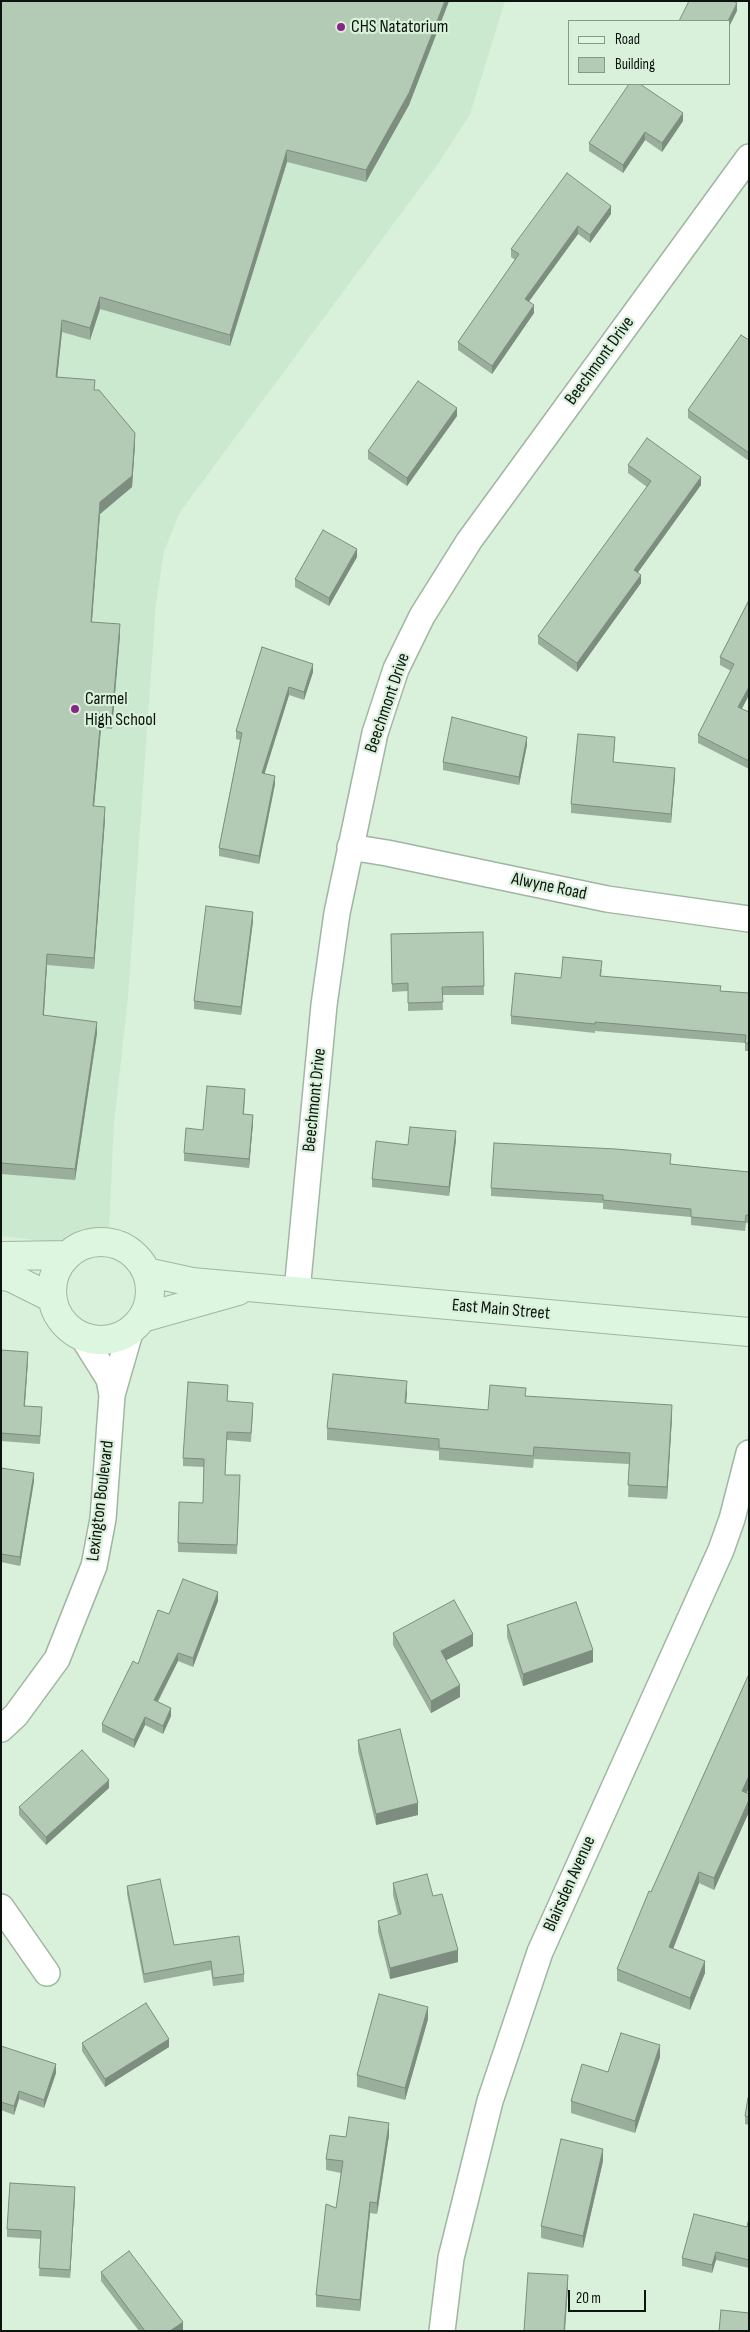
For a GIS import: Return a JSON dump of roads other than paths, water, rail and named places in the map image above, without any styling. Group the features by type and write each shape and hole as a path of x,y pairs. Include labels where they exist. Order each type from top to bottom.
{"main road":[{"path":"97,1242 113,1244 128,1250 140,1261 146,1272 150,1291 148,1307 136,1324 113,1339 97,1340 82,1336 68,1328 58,1314 52,1298 52,1283 58,1268 68,1255 81,1246 97,1242"},
{"path":"1,1256 68,1255"},
{"name":"East Main Street","path":"146,1272 192,1282 254,1286 749,1332"},
{"path":"1,1276 10,1277 52,1298"},
{"name":"East Main Street","path":"136,1324 254,1286"}],"street":[{"name":"Beechmont Drive","path":"297,1291 324,1005 337,913 375,733 396,669 422,616 469,542 749,157"},
{"name":"Alwyne Road","path":"350,847 607,899 749,919"},
{"name":"Lexington Boulevard","path":"1,1729 16,1715 57,1660 94,1566 103,1519 112,1395 136,1324"},
{"name":"Lexington Boulevard","path":"82,1336 109,1379 112,1395"},
{"name":"Blairsden Avenue","path":"442,2331 451,2258 490,2101 540,1952 721,1550 732,1519 749,1453"},
{"path":"1,1907 47,1973"}],"place":[{"name":"CHS Natatorium","path":"341,27"},
{"name":"Carmel High School","path":"75,709"}]}
